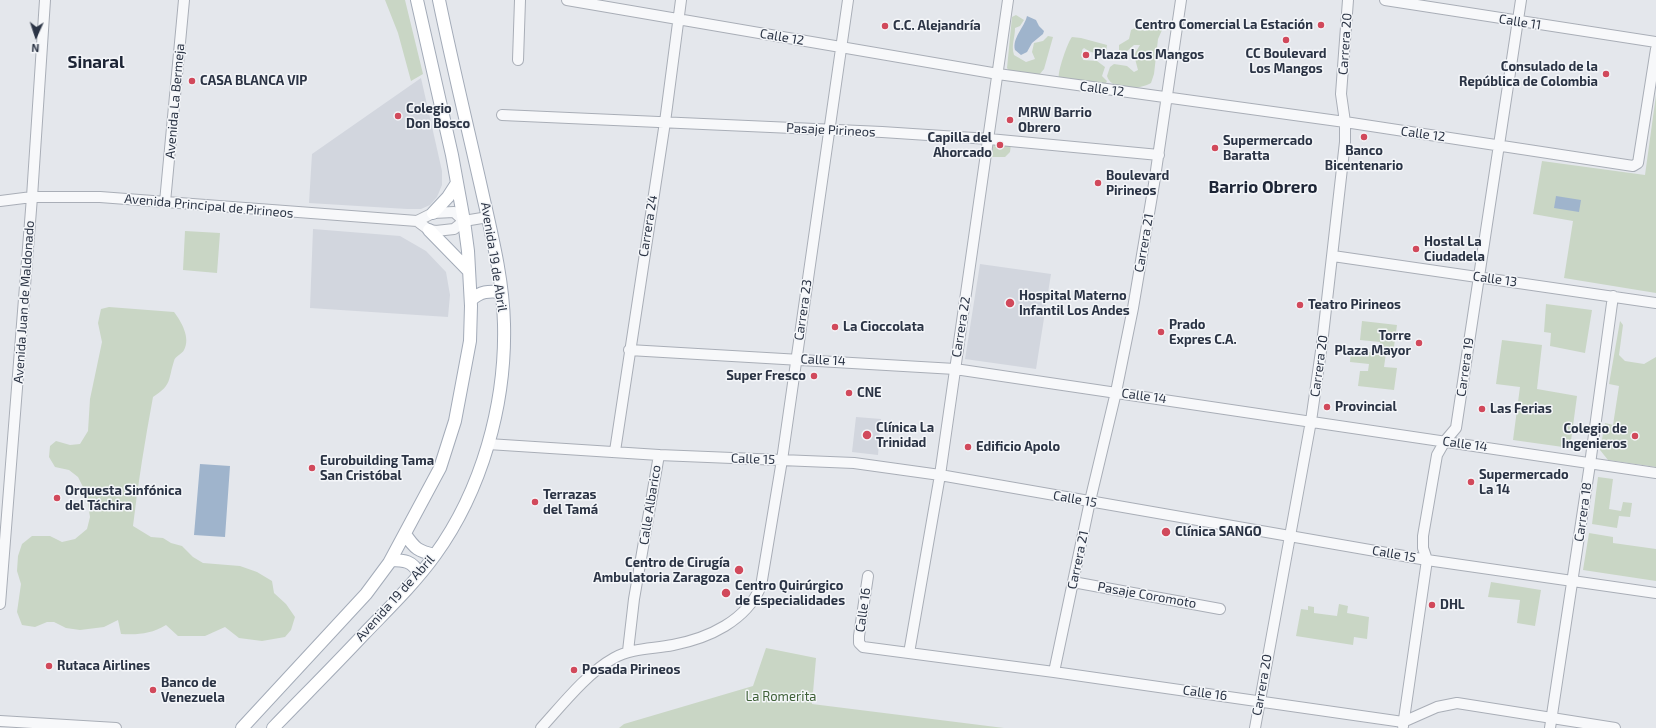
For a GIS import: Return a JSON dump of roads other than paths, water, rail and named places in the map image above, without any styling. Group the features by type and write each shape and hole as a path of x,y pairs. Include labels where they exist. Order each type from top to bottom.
{"main road":[{"name":"Avenida 19 de Abril","path":"242,728 366,594 391,560 440,468 455,421 470,341 471,300 469,271 464,221 457,183 417,0"},
{"name":"Avenida 19 de Abril","path":"273,728 404,593 435,555 472,488 488,444 502,369 504,324 501,292 488,217 439,0"},
{"path":"433,213 448,197 457,183"},
{"path":"428,230 469,271"},
{"path":"471,300 480,292 501,292"},
{"path":"406,534 414,547 420,552 435,555"},
{"path":"391,560 404,560 410,562 419,574"}],"street":[{"name":"Avenida Juan de Maldonado","path":"0,604 1,565 32,197 45,0"},
{"name":"Avenida La Bermeja","path":"165,202 184,0"},
{"path":"518,60 520,0"},
{"name":"Calle 12","path":"566,0 998,74 1345,122 1633,166 1638,163 1656,49"},
{"name":"Carrera 24","path":"615,451 629,350 665,122 681,0"},
{"name":"Carrera 23","path":"628,651 674,645 722,629 742,614 756,599 761,586 782,460 828,130 848,0"},
{"name":"Carrera 22","path":"909,653 940,475 1008,0"},
{"name":"Carrera 21","path":"1054,672 1090,501 1116,392 1159,155 1181,0"},
{"name":"Carrera 20","path":"1254,728 1311,421 1333,256 1345,142 1345,122 1341,94 1348,0"},
{"name":"Calle 11","path":"1385,0 1518,22 1656,42"},
{"name":"Carrera 19","path":"1403,725 1427,560 1423,548 1423,536 1437,455 1445,441 1456,428 1521,0"},
{"name":"Pasaje Pirineos","path":"502,115 989,139 1159,155"},
{"name":"Avenida Principal de Pirineos","path":"0,201 32,197 100,197 417,221"},
{"path":"464,221 454,212 433,213 417,221 428,230 454,229 464,221 488,217"},
{"name":"Calle 13","path":"1333,256 1656,303"},
{"name":"Carrera 18","path":"1551,723 1590,464 1613,296"},
{"name":"Calle 14","path":"629,350 955,369 1656,473"},
{"name":"Calle 15","path":"488,444 659,455 854,463 940,475 1427,560 1656,593"},
{"name":"Calle Albarico","path":"628,651 634,598 659,455"},
{"name":"Calle 16","path":"868,576 859,643 863,647 1259,701 1403,725"},
{"name":"Pasaje Coromoto","path":"1073,582 1220,608"},
{"path":"541,728 600,668 628,651"},
{"path":"1403,725 1437,707 1456,703 1551,723 1615,728"},
{"path":"0,720 116,728"}],"water":[{"path":"1027,16 1036,20 1044,31 1043,34 1032,43 1027,52 1021,55 1015,50 1015,41"},
{"path":"1556,196 1581,200 1579,212 1554,208"},
{"path":"200,464 230,466 225,537 194,535"}],"place":[{"name":"Centro Comercial La Estación","path":"1321,25"},
{"name":"C.C. Alejandría","path":"885,26"},
{"name":"CC Boulevard Los Mangos","path":"1286,40"},
{"name":"Plaza Los Mangos","path":"1086,55"},
{"name":"Consulado de la República de Colombia","path":"1606,74"},
{"name":"CASA BLANCA VIP","path":"192,81"},
{"name":"Colegio Don Bosco","path":"398,116"},
{"name":"MRW Barrio Obrero","path":"1010,120"},
{"name":"Banco Bicentenario","path":"1364,137"},
{"name":"Capilla del Ahorcado","path":"1000,145"},
{"name":"Supermercado Baratta","path":"1215,148"},
{"name":"Boulevard Pirineos","path":"1098,183"},
{"name":"Hostal La Ciudadela","path":"1416,249"},
{"name":"Hospital Materno Infantil Los Andes","path":"1010,303"},
{"name":"Teatro Pirineos","path":"1300,305"},
{"name":"La Cioccolata","path":"835,327"},
{"name":"Prado Expres C.A.","path":"1161,332"},
{"name":"Torre Plaza Mayor","path":"1419,343"},
{"name":"Super Fresco","path":"814,376"},
{"name":"CNE","path":"849,393"},
{"name":"Provincial","path":"1327,407"},
{"name":"Las Ferias","path":"1482,409"},
{"name":"Clínica La Trinidad","path":"867,435"},
{"name":"Colegio de Ingenieros","path":"1635,436"},
{"name":"Edificio Apolo","path":"968,447"},
{"name":"Eurobuilding Tama San Cristóbal","path":"312,468"},
{"name":"Supermercado La 14","path":"1471,482"},
{"name":"Orquesta Sinfónica del Táchira","path":"57,498"},
{"name":"Terrazas del Tamá","path":"535,502"},
{"name":"Clínica SANGO","path":"1166,532"},
{"name":"Centro de Cirugía Ambulatoria Zaragoza","path":"739,570"},
{"name":"Centro Quirúrgico de Especialidades","path":"726,593"},
{"name":"DHL","path":"1432,605"},
{"name":"Rutaca Airlines","path":"49,666"},
{"name":"Posada Pirineos","path":"574,670"},
{"name":"Banco de Venezuela","path":"153,690"}],"district":[{"name":"Sinaral","path":"96,62"},
{"name":"Barrio Obrero","path":"1263,187"}],"park label":[{"name":"La Romerita","path":"781,697"}]}
